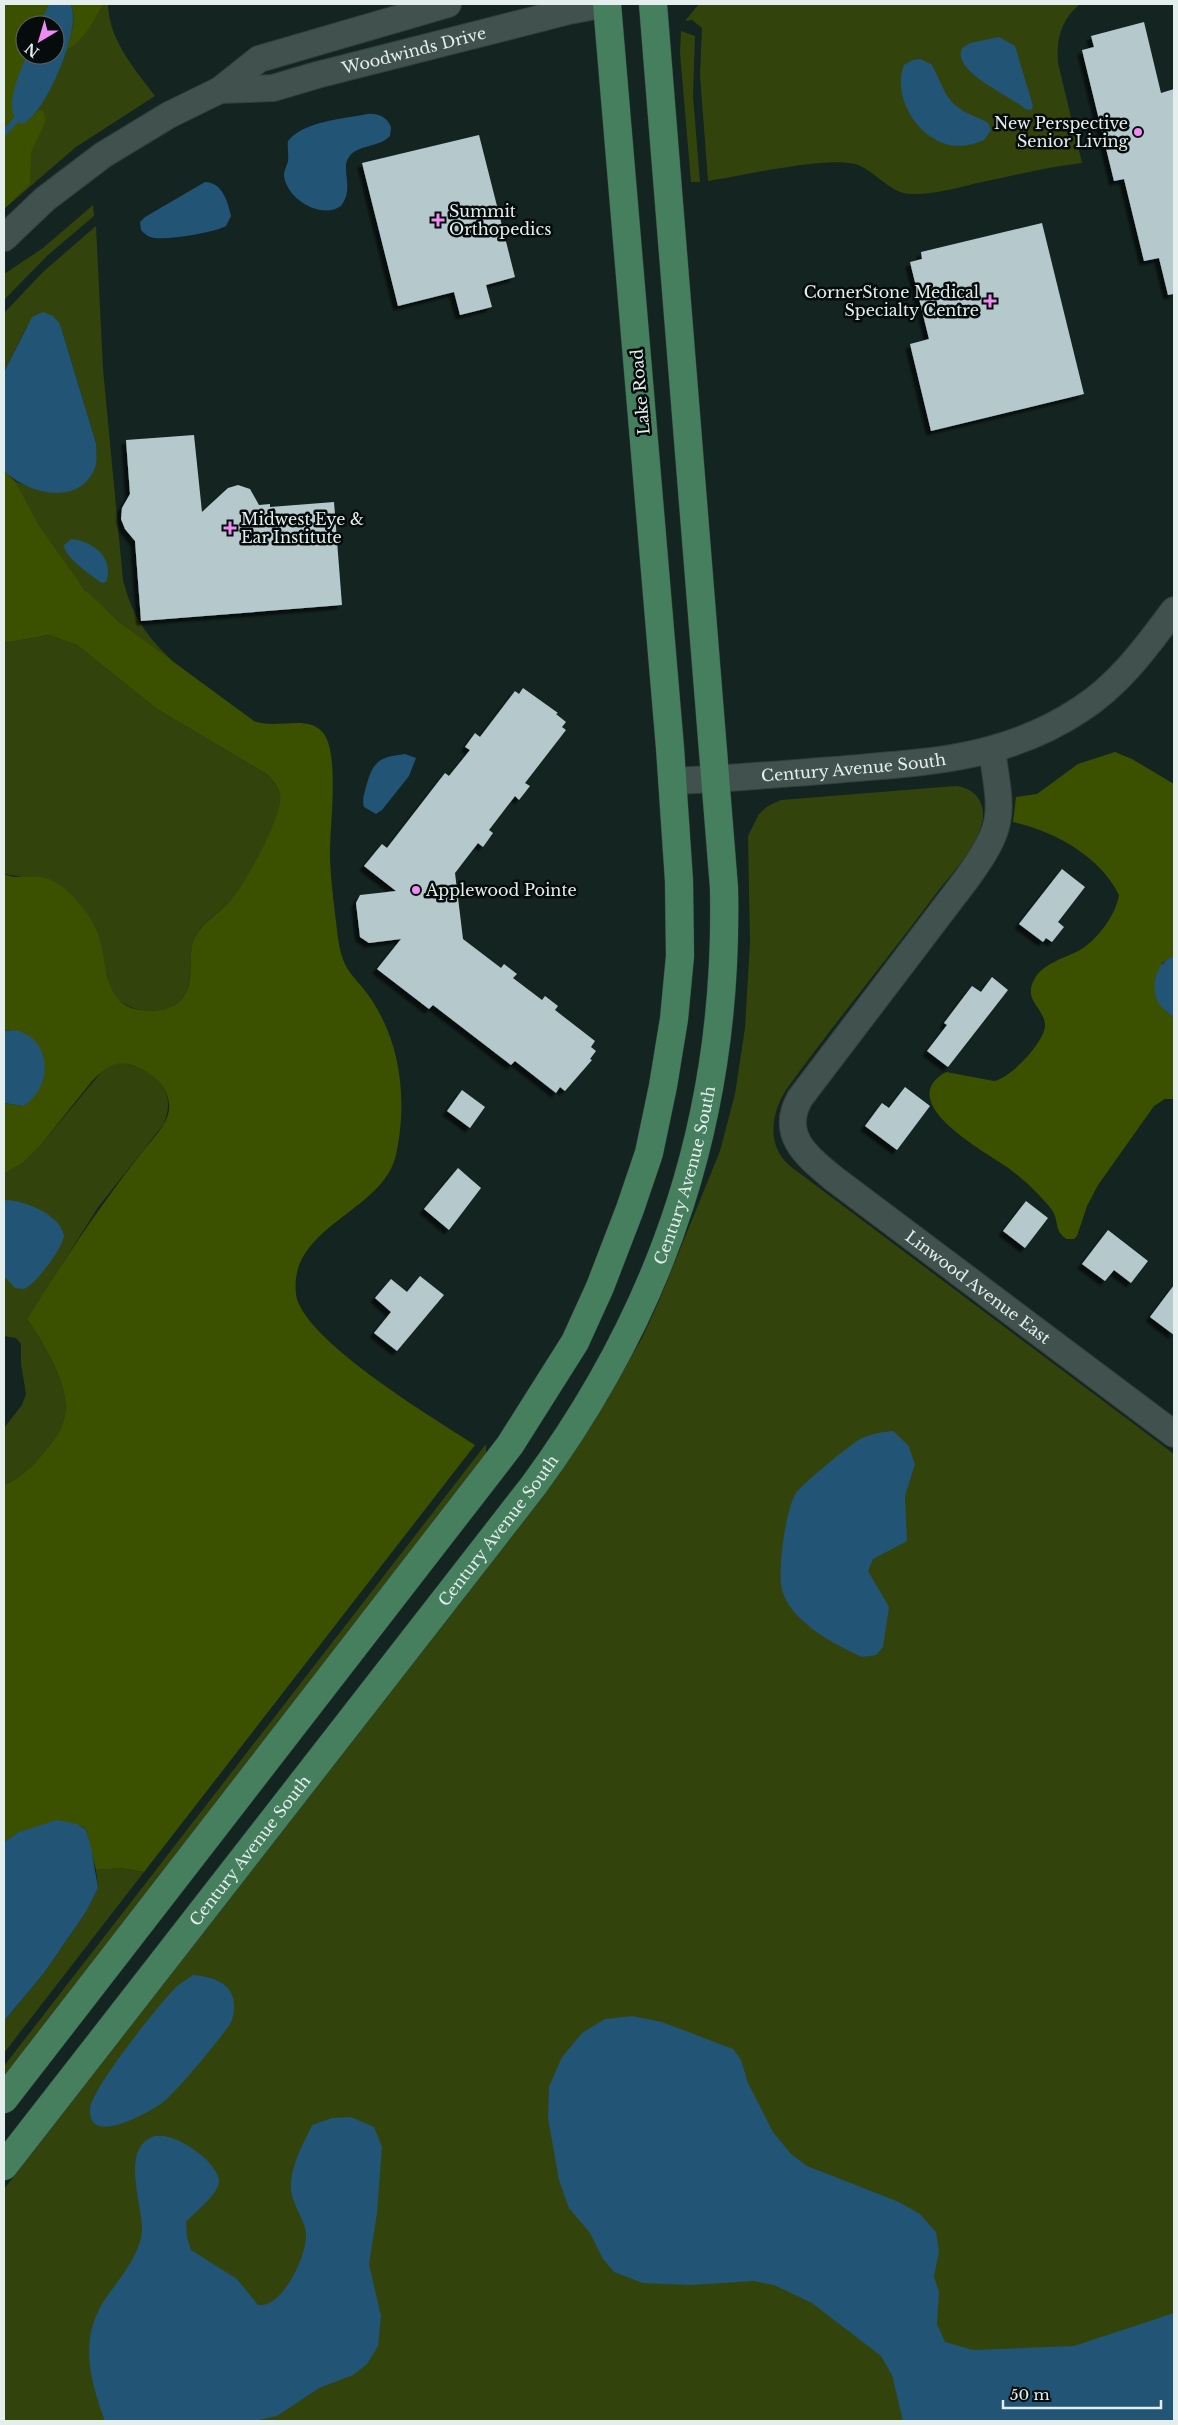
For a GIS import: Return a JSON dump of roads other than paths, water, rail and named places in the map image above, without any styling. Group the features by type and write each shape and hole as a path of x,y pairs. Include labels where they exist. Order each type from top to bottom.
{"main road":[{"name":"Lake Road","path":"607,4 672,781"},
{"path":"653,4 716,780"},
{"name":"Century Avenue South","path":"8,2151 534,1485 584,1414 625,1340 644,1302 673,1230 694,1161 714,1062 722,993 725,929 722,850 716,780"},
{"path":"4,2099 499,1461 540,1401 575,1342 600,1287 630,1210 649,1153 663,1086 674,1019 680,956 679,881 672,781"}],"street":[{"name":"Woodwinds Drive","path":"4,238 44,199 103,154 152,124 220,90 259,59 448,4"},
{"name":"Woodwinds Drive","path":"220,90 273,88 324,73 569,11 607,4"},
{"name":"Century Avenue South","path":"672,781 716,780 941,761 992,750 1043,730 1092,702 1128,669 1174,610"},
{"name":"Linwood Avenue East","path":"992,750 1000,805 998,823 993,838 968,877 802,1094 794,1110 792,1120 793,1132 805,1153 833,1178 1174,1434"}],"water":[{"path":"49,4 70,4 73,14 72,30 65,54 65,15 44,15"},
{"path":"999,37 1015,46 1033,106 1031,110 1025,109 973,74 965,66 961,57 962,48 970,43"},
{"path":"920,59 931,64 949,99 954,104 988,123 991,130 984,140 965,145 955,146 946,144 935,140 916,123 904,101 901,77 904,65 913,60"},
{"path":"23,65 61,65 41,105 31,118 22,124 16,119 13,111 12,102"},
{"path":"375,114 385,118 391,127 390,136 380,143 358,150 349,157 346,167 347,192 341,206 333,210 324,210 306,205 291,192 286,184 284,172 288,161 288,141 295,134 314,125"},
{"path":"205,182 216,185 226,199 231,216 226,226 201,233 169,238 152,238 141,230 140,222 145,217"},
{"path":"43,312 53,316 60,324 96,443 94,470 86,482 76,489 64,492 51,493 38,490 14,479 4,471 4,372 32,317"},
{"path":"71,539 87,543 105,558 108,573 106,582 102,583 92,576 68,555 64,545"},
{"path":"405,754 416,758 409,776 382,810 376,814 364,807 363,799 371,771 383,759"},
{"path":"1174,956 1174,1017 1159,1004 1156,998 1155,983 1156,976 1163,964"},
{"path":"13,1030 26,1034 36,1042 42,1052 45,1064 44,1076 40,1087 33,1098 23,1106 4,1103 4,1031"},
{"path":"7,1200 32,1206 49,1215 56,1221 64,1235 59,1248 48,1265 24,1289 15,1288 4,1276 4,1201"},
{"path":"893,1431 908,1445 915,1464 905,1496 907,1541 873,1559 868,1571 889,1607 883,1647 876,1655 862,1657 839,1646 815,1631 794,1612 787,1602 782,1590 781,1581 783,1540 792,1501 800,1488 860,1439"},
{"path":"57,1820 77,1824 86,1830 98,1888 86,1912 44,1973 4,2021 4,1842 19,1832"},
{"path":"193,1975 203,1976 220,1982 231,1993 234,2000 234,2009 230,2025 194,2070 167,2099 137,2118 110,2126 99,2126 92,2121 90,2109 93,2099 113,2066 177,1986"},
{"path":"632,2016 662,2022 733,2049 741,2060 748,2083 773,2132 791,2154 807,2166 899,2202 920,2214 936,2232 939,2251 934,2277 939,2292 937,2324 945,2342 973,2350 1074,2346 1174,2313 1174,2421 903,2421 892,2375 881,2356 812,2303 774,2285 753,2281 691,2285 643,2283 614,2272 603,2259 590,2233 569,2208 559,2180 548,2118 549,2087 562,2057 582,2033 605,2019"},
{"path":"351,2117 374,2127 382,2147 377,2213 369,2264 381,2316 378,2346 367,2364 353,2375 319,2388 277,2416 254,2421 105,2421 94,2389 89,2357 90,2342 99,2310 130,2264 139,2246 142,2228 135,2165 137,2153 143,2144 152,2137 171,2138 193,2148 211,2165 217,2173 218,2186 211,2197 186,2222 187,2237 191,2250 237,2279 258,2305 264,2305 268,2304 283,2291 295,2273 303,2252 306,2234 304,2224 293,2200 291,2187 293,2170 301,2147 312,2125 332,2118"}],"waterway":[{"path":"4,133 16,120"}],"place":[{"name":"New Perspective Senior Living","path":"1138,132"},
{"name":"Summit Orthopedics","path":"438,220"},
{"name":"CornerStone Medical Specialty Centre","path":"990,301"},
{"name":"Midwest Eye & Ear Institute","path":"230,528"},
{"name":"Applewood Pointe","path":"416,890"}]}
